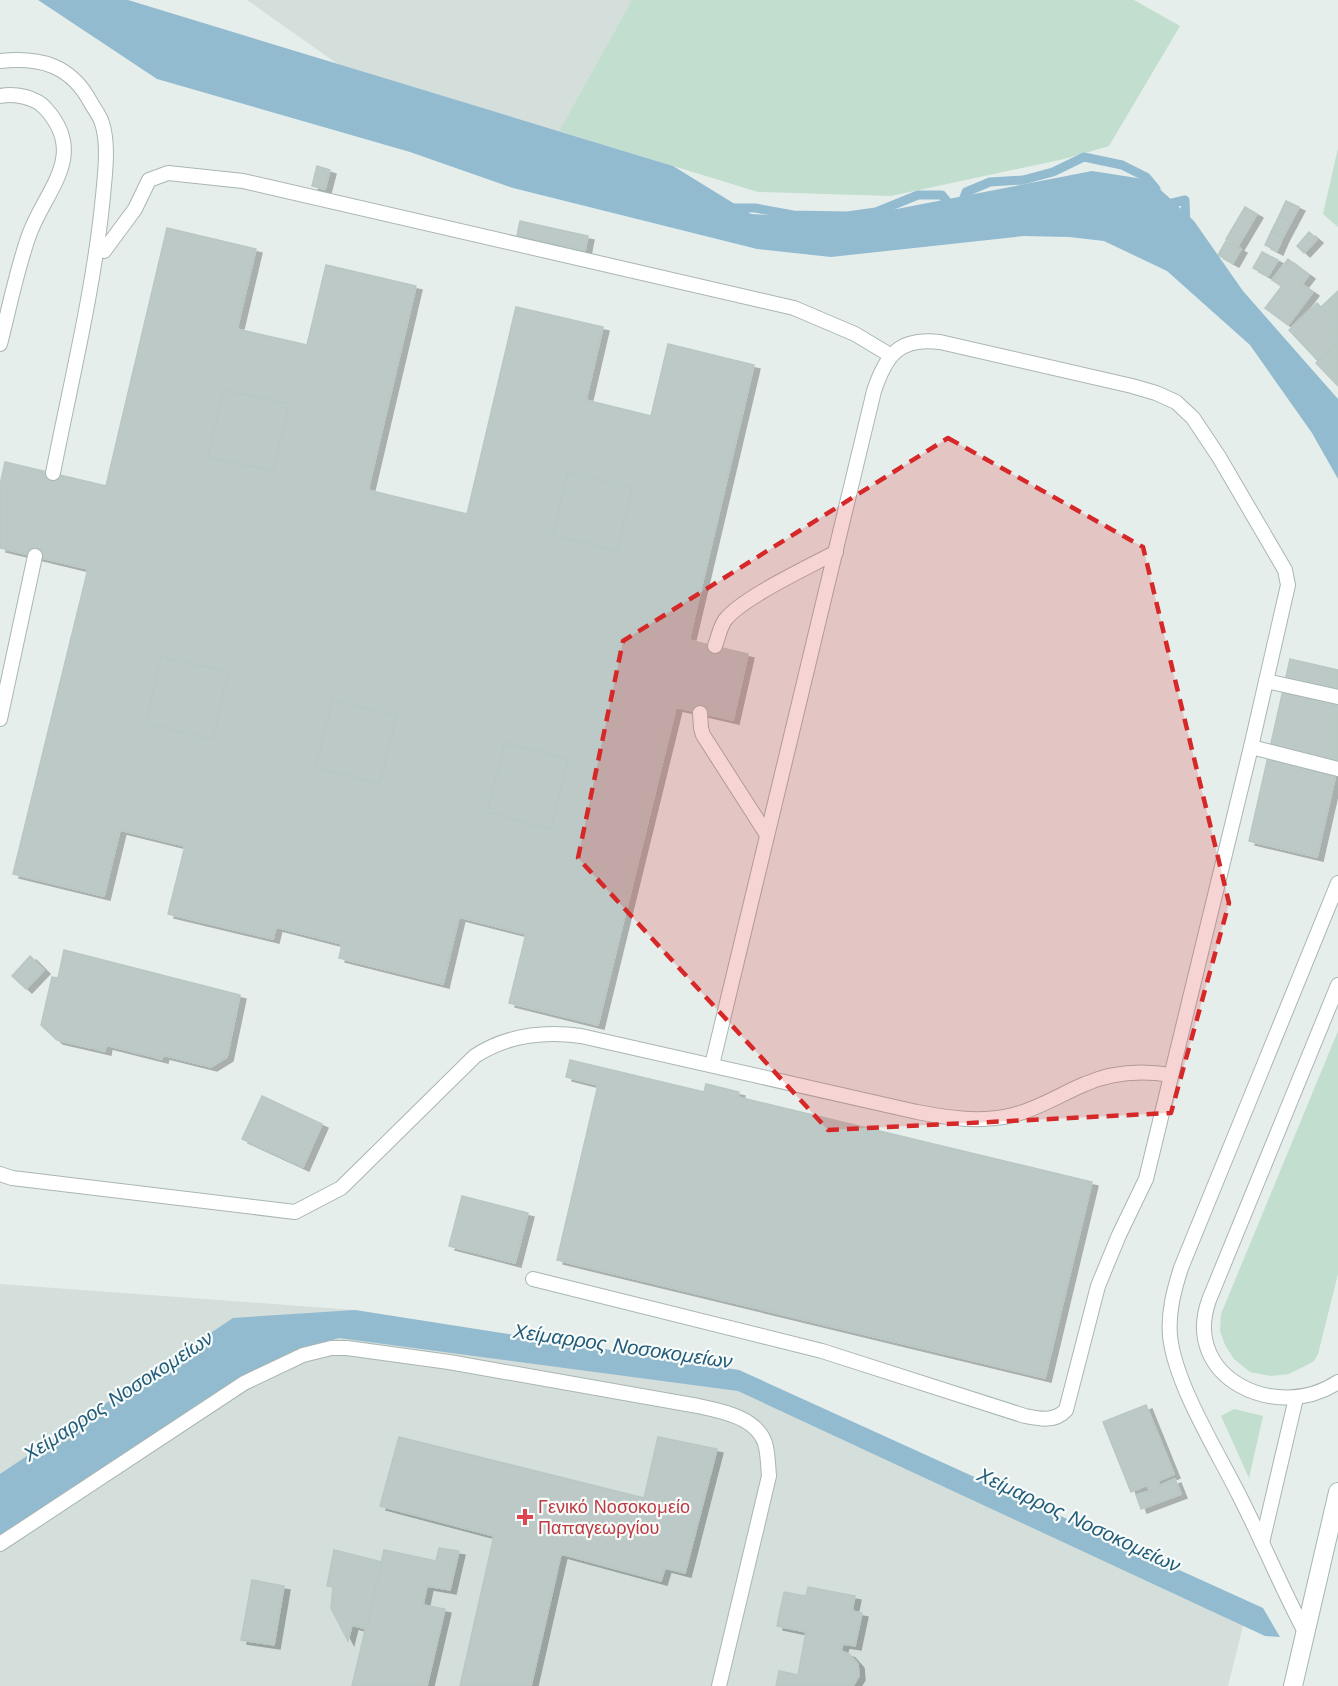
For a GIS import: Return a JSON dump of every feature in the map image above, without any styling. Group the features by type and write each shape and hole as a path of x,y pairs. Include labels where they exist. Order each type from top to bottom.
{"street":[{"path":"1293,1686 1338,1492"}],"lane":[{"path":"0,61 19,59 45,62 65,72 84,89 103,124 106,159 98,248 53,473"},
{"path":"0,96 25,96 44,106 57,121 65,148 58,177 28,236 0,344"},
{"path":"98,248 104,250 135,209 149,180 168,173 243,181 794,308 855,334 890,356"},
{"path":"533,1279 822,1351 1026,1416 1045,1419 1056,1417 1068,1407 1098,1286 1146,1179 1287,593 1287,575 1209,440 1184,409 1167,398 1132,386 939,342 918,340 898,348 890,356 874,391 712,1065"},
{"path":"716,646 723,623 731,615 757,596 836,552"},
{"path":"0,719 35,556"},
{"path":"1266,681 1338,697"},
{"path":"700,713 703,735 767,835"},
{"path":"1251,747 1338,769"},
{"path":"1305,1632 1194,1408 1177,1366 1170,1338 1170,1309 1181,1268 1338,883"},
{"path":"1338,985 1204,1318 1207,1347 1224,1373 1247,1390 1260,1395 1296,1398 1324,1391 1338,1382"},
{"path":"0,1174 12,1178 295,1212 341,1188 465,1064 484,1050 499,1043 530,1035 581,1036 925,1113 977,1120 1013,1115 1085,1084 1110,1076 1146,1072 1171,1076"},
{"path":"0,1544 244,1383 287,1361 316,1350 331,1348 367,1351 449,1362 713,1409 744,1420 760,1434 766,1450 769,1476 719,1686"},
{"path":"1262,1543 1296,1398"}],"highlighted area":[{"path":"948,438 1143,547 1229,903 1171,1113 828,1130 578,858 623,641"}],"shaded area":[{"path":"247,0 632,0 559,131 339,65"},
{"name":"Γενικό Νοσοκομείο Παπαγεωργίου","path":"0,1284 355,1310 743,1373 1262,1618 1243,1626 1228,1686 0,1686"}],"green space":[{"path":"632,0 1134,0 1180,26 1109,146 1064,159 891,196 758,192 559,131"},
{"path":"1338,148 1338,227 1323,214"},
{"path":"1338,1031 1338,1274 1318,1354 1314,1361 1289,1374 1270,1376 1250,1372 1234,1359 1225,1345 1220,1331 1221,1314"},
{"path":"1234,1409 1263,1416 1249,1478 1221,1416"}],"water":[{"path":"38,0 128,0 673,166 751,214 845,219 1092,171 1150,180 1194,221 1243,291 1338,399 1338,479 1312,433 1250,345 1167,271 1104,241 1069,237 1024,236 831,257 757,249 513,188 410,152 157,79"},
{"name":"Χείμαρρος Νοσοκομείων","path":"355,1310 739,1370 1263,1608 1280,1637 1265,1636 738,1391 339,1338 291,1352 0,1547 0,1474 233,1318"}],"building":[{"path":"317,166 330,170 325,189 312,186"},
{"path":"1286,201 1299,207 1291,222 1279,216"},
{"path":"1245,207 1257,214 1238,246 1226,239"},
{"path":"1279,216 1291,222 1283,237 1271,232"},
{"path":"520,221 588,236 585,251 517,236"},
{"path":"167,228 256,249 237,329 307,345 326,265 416,286 368,490 467,514 516,307 603,327 586,400 651,416 668,344 754,365 689,640 748,654 733,720 676,707 598,1025 509,1003 526,934 459,917 443,984 339,958 342,944 276,927 273,939 168,914 185,846 120,830 104,896 13,874 88,569 0,548 0,485 5,462 106,486","holes":["223,390 289,404 273,471 208,457","568,472 632,488 617,551 553,535","161,657 228,672 213,739 146,723","332,700 396,716 380,783 316,768","505,743 568,759 551,829 487,812"]},
{"path":"1271,232 1283,237 1277,251 1265,245"},
{"path":"1309,232 1317,239 1304,253 1297,246"},
{"path":"1226,241 1241,249 1233,263 1218,255"},
{"path":"1262,252 1278,260 1268,276 1253,268"},
{"path":"1288,259 1309,275 1302,284 1313,292 1288,325 1265,308 1282,286 1272,280"},
{"path":"1338,291 1338,325 1321,307"},
{"path":"1317,303 1338,325 1338,342 1318,361 1289,330"},
{"path":"1338,342 1338,386 1316,363"},
{"path":"223,390 289,404 273,471 208,457"},
{"path":"568,472 632,488 617,551 553,535"},
{"path":"161,657 228,672 213,739 146,723"},
{"path":"1290,659 1338,670 1338,765 1317,857 1249,841"},
{"path":"332,700 396,716 380,783 316,768"},
{"path":"505,743 568,759 551,829 487,812"},
{"path":"64,950 240,995 227,1057 211,1067 163,1055 162,1059 106,1045 105,1051 57,1040 41,1025 52,977 58,978"},
{"path":"30,956 44,970 26,989 12,976"},
{"path":"570,1060 704,1092 706,1084 739,1092 738,1097 1092,1182 1045,1378 557,1260 598,1085 566,1077"},
{"path":"262,1096 322,1124 303,1167 242,1139"},
{"path":"462,1196 528,1213 515,1263 449,1246"},
{"path":"1146,1405 1174,1474 1158,1481 1159,1486 1175,1479 1181,1494 1141,1509 1136,1495 1150,1491 1147,1485 1131,1492 1103,1422"},
{"path":"399,1437 644,1498 658,1437 717,1449 685,1573 665,1568 661,1581 561,1554 531,1686 460,1686 494,1536 380,1506"},
{"path":"439,1548 459,1551 450,1590 427,1586 423,1605 445,1609 427,1686 352,1686 384,1550 436,1561"},
{"path":"334,1550 382,1562 366,1629 352,1625 348,1641 331,1608 333,1587 327,1586"},
{"path":"252,1580 284,1586 274,1645 241,1640"},
{"path":"808,1587 855,1596 852,1611 862,1613 855,1646 843,1644 841,1651 849,1654 858,1664 859,1676 853,1686 776,1686 779,1671 798,1675 806,1632 777,1626 784,1592 806,1596"}],"waterway":[{"path":"961,206 966,192 990,182 1023,180 1053,172 1084,157 1122,165 1146,177 1156,189"},
{"path":"730,208 755,208 793,215 847,216 876,212 918,195 942,195 952,208"},
{"path":"1165,200 1168,204 1185,200 1186,225"}],"place":[{"name":"Γενικό Νοσοκομείο Παπαγεωργίου","path":"525,1517"}]}
